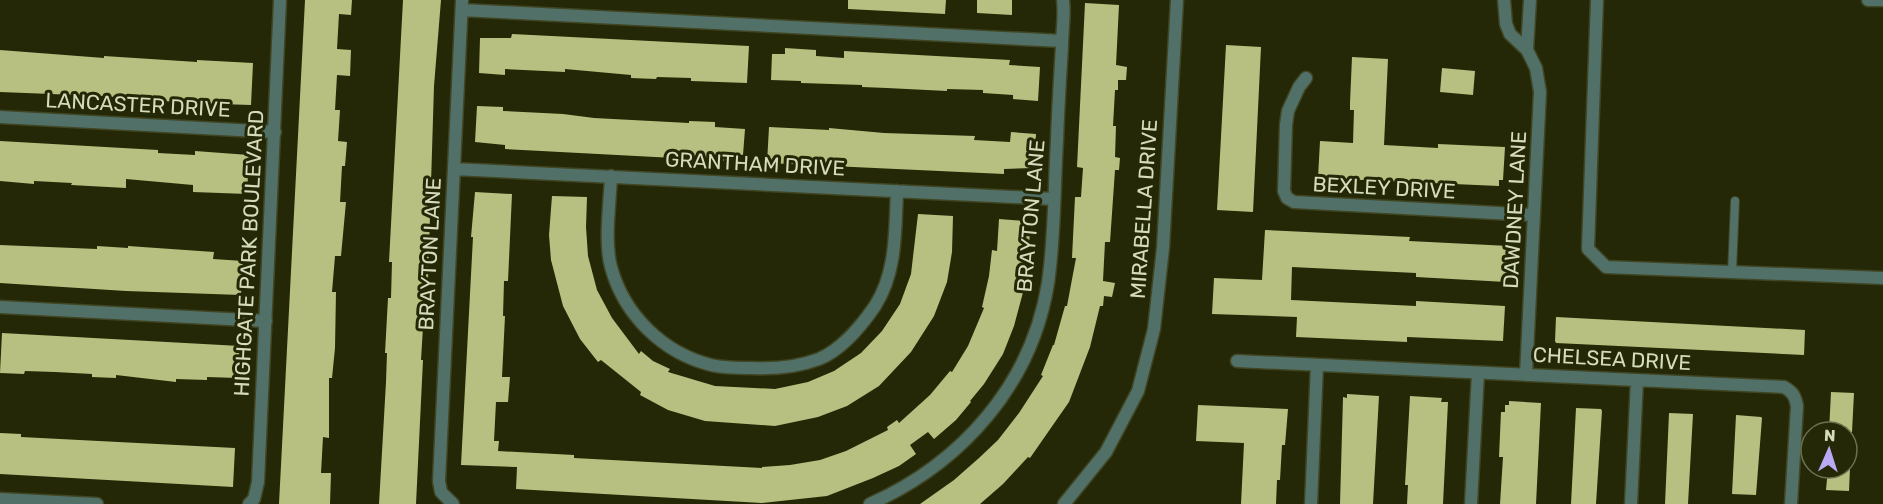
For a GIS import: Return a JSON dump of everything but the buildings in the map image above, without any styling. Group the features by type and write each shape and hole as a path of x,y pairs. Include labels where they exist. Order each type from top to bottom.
{"street":[{"name":"HIGHGATE PARK BOULEVARD","path":"249,504 254,499 258,482 280,0"},
{"name":"BRAYTON LANE","path":"870,504 916,480 946,458 990,415 1013,381 1030,346 1043,306 1051,262 1063,0"},
{"name":"MIRABELLA DRIVE","path":"1064,504 1106,452 1138,391 1154,329 1163,248 1177,0"},
{"name":"DAWDNEY LANE","path":"1504,0 1504,14 1510,34 1527,50 1536,68 1540,92 1526,375"},
{"name":"DAWDNEY LANE","path":"1527,50 1530,0"},
{"path":"1598,0 1588,249 1606,267 1883,278"},
{"path":"1868,0 1883,0"},
{"name":"BRAYTON LANE","path":"453,504 441,492 439,481 462,5"},
{"path":"462,5 1062,41"},
{"name":"BEXLEY DRIVE","path":"1306,78 1293,99 1286,124 1284,191 1287,198 1294,202 1533,215"},
{"name":"LANCASTER DRIVE","path":"0,117 274,132"},
{"name":"GRANTHAM DRIVE","path":"454,169 1054,199"},
{"path":"611,176 609,242 611,266 630,309 662,343 687,357 711,365 735,368 765,369 793,366 820,358 841,345 875,306 891,266 895,239 897,191"},
{"path":"0,307 266,321"},
{"name":"CHELSEA DRIVE","path":"1237,361 1775,386 1791,391 1797,406 1791,504"},
{"path":"1311,504 1317,365"},
{"path":"1471,504 1478,373"},
{"path":"1631,504 1637,380"},
{"path":"0,499 97,504"}],"lane":[{"path":"1732,272 1735,201"}]}
